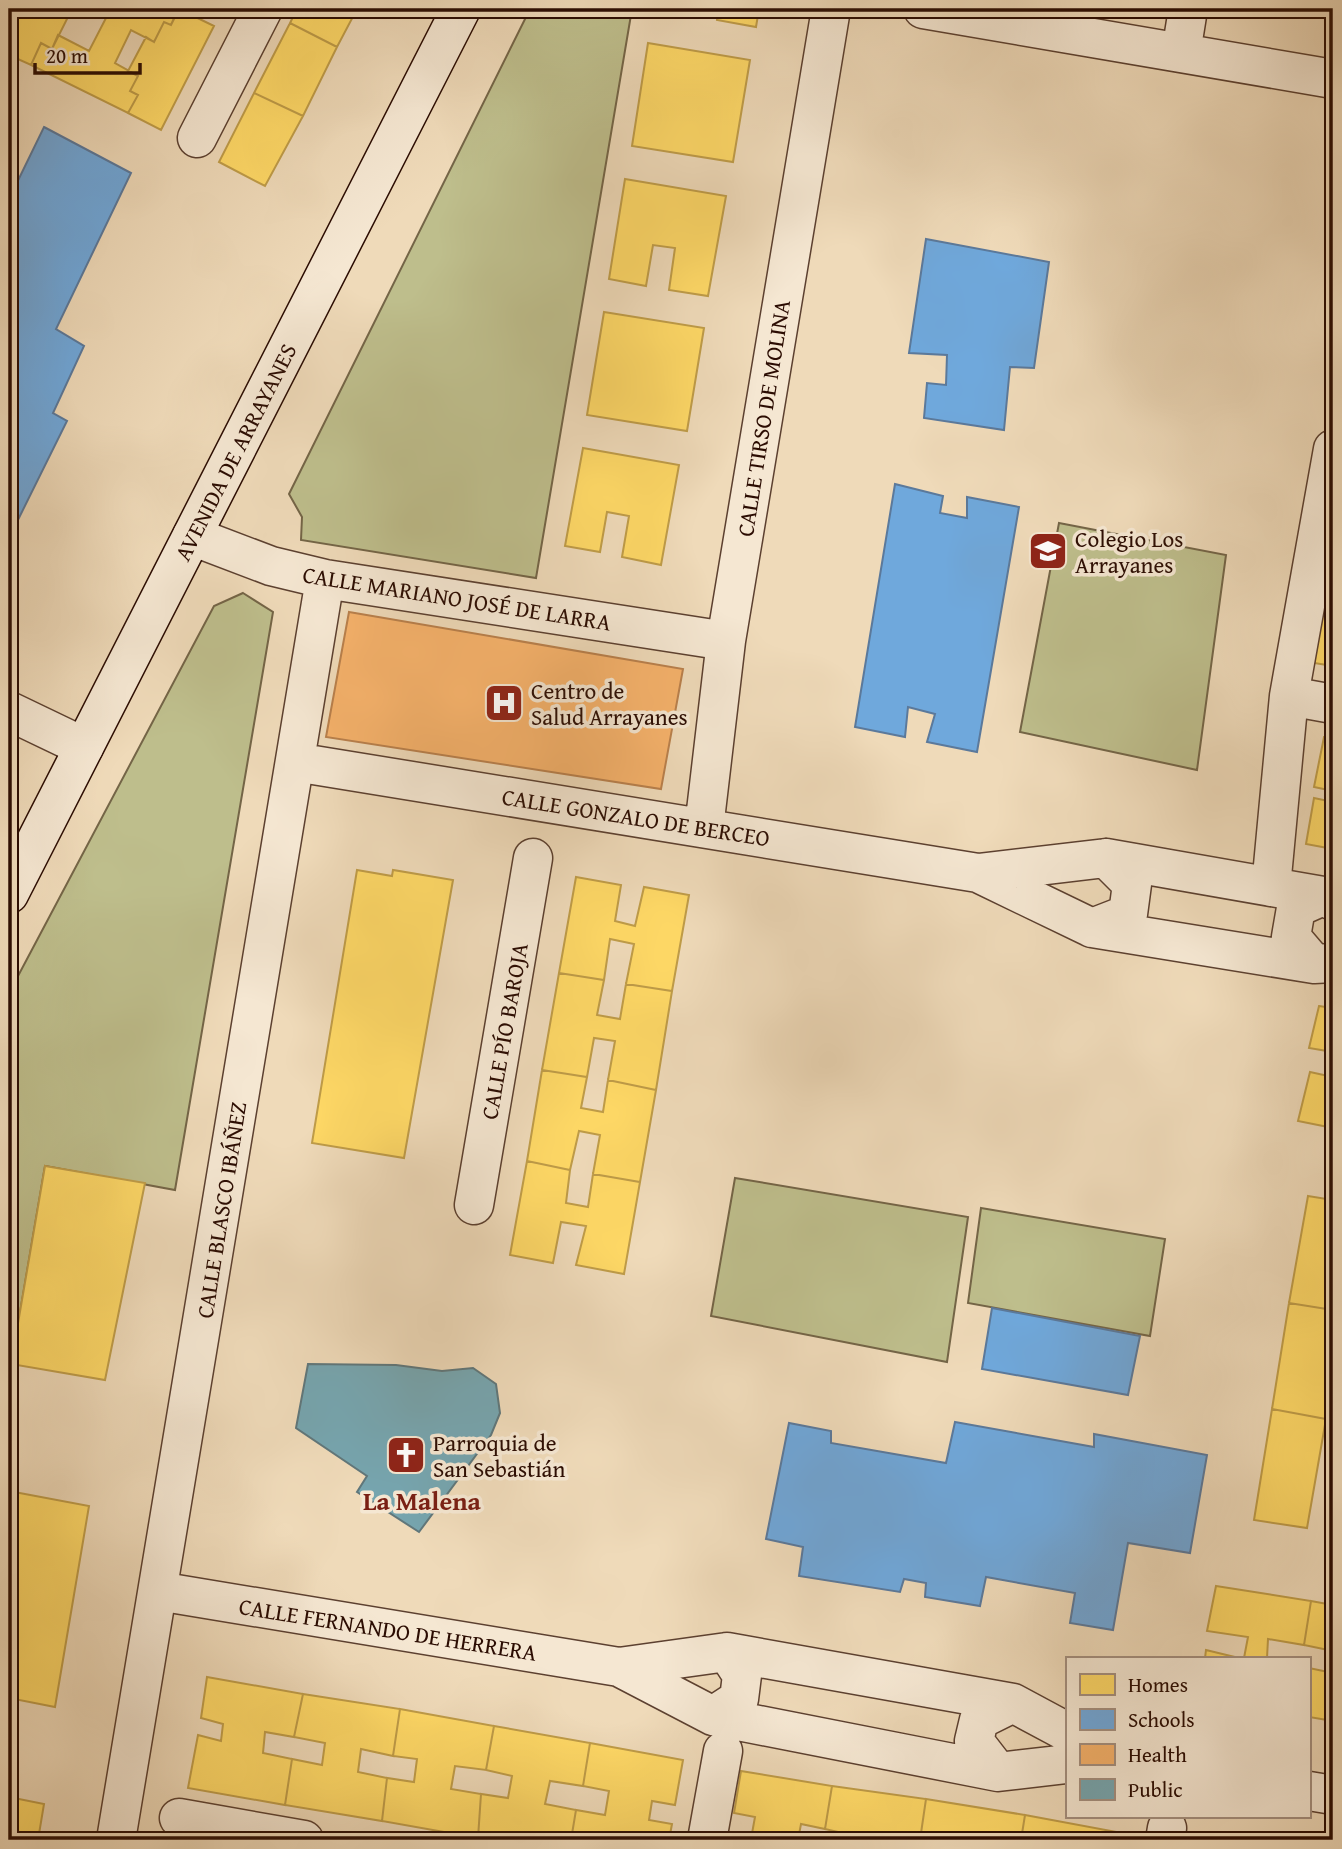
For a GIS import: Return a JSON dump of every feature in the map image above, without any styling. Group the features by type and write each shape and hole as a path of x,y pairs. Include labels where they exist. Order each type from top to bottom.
{"street":[{"name":"AVENIDA DE ARRAYANES","path":"9,894 461,9"},
{"name":"CALLE TIRSO DE MOLINA","path":"704,828 726,641 831,9"},
{"path":"926,9 1333,79"},
{"path":"1181,53 1188,9"},
{"path":"197,138 257,10"},
{"path":"1271,887 1289,696 1333,449"},
{"name":"CALLE MARIANO JOSÉ DE LARRA","path":"192,536 271,566 325,579 726,641"},
{"name":"CALLE BLASCO IBÁÑEZ","path":"116,1840 325,579"},
{"path":"1289,696 1333,704"},
{"path":"9,711 84,747"},
{"name":"CALLE GONZALO DE BERCEO","path":"295,762 978,873 1106,858 1328,898"},
{"name":"CALLE PÍO BAROJA","path":"474,1205 533,858"},
{"path":"1093,928 1128,914 1132,884 1106,858"},
{"name":"CALLE GONZALO DE BERCEO","path":"978,873 1093,928 1324,963"},
{"name":"CALLE GONZALO DE BERCEO","path":"1324,963 1291,937 1296,908 1328,898"},
{"name":"CALLE FERNANDO DE HERRERA","path":"158,1591 619,1667 727,1652 1013,1703 1066,1731"},
{"path":"707,1840 718,1734 739,1699 742,1675 727,1652"},
{"name":"CALLE FERNANDO DE HERRERA","path":"619,1667 718,1734 998,1772 1066,1764"},
{"path":"998,1772 974,1741 979,1720 1013,1703"},
{"path":"1310,1791 1333,1795"},
{"path":"178,1818 304,1840"}],"green space":[{"path":"530,9 632,9 536,578 301,540 302,517 289,494"},
{"path":"1059,523 1226,555 1197,770 1020,732"},
{"path":"243,593 273,612 175,1190 45,1166 9,1377 9,993 214,606"},
{"path":"735,1178 968,1217 947,1362 711,1316"},
{"path":"981,1208 1165,1239 1150,1336 968,1303"}],"building: Homes":[{"path":"14,9 72,9 52,49 41,43 31,65 9,55 9,19"},
{"path":"85,9 178,9 171,25 164,22 154,42 131,30 115,63 138,76 130,91 138,95 128,113 31,65 41,43 52,49 58,35 89,51 106,18"},
{"path":"179,9 214,26 161,130 128,113 138,95 130,91 138,76 128,71 146,37 154,42 164,22 171,25"},
{"path":"297,9 357,9 337,47 290,23"},
{"path":"655,9 697,9 696,17"},
{"path":"718,9 759,9 756,27 717,20"},
{"path":"290,23 337,47 303,116 254,93"},
{"path":"648,43 750,60 733,162 632,146"},
{"path":"254,93 303,116 265,186 219,162"},
{"path":"625,179 726,196 708,296 669,290 675,248 653,245 646,286 609,279"},
{"path":"604,312 704,328 687,431 587,415"},
{"path":"583,448 679,465 661,565 622,557 629,516 607,512 600,552 565,546"},
{"path":"1324,557 1333,559 1333,666 1308,662"},
{"path":"1324,737 1333,738 1333,791 1314,787"},
{"path":"1314,798 1333,802 1333,849 1306,844"},
{"path":"357,870 392,876 393,870 453,880 404,1158 312,1143"},
{"path":"576,877 621,885 615,921 635,926 644,887 689,895 672,991 626,984 634,944 610,939 604,980 559,973"},
{"path":"559,973 604,980 597,1015 620,1019 626,984 672,991 656,1090 608,1080 615,1041 594,1038 587,1077 542,1070"},
{"path":"1319,1006 1333,1008 1333,1052 1309,1048"},
{"path":"542,1070 587,1077 581,1108 603,1112 608,1080 656,1090 640,1182 593,1174 600,1135 579,1131 570,1170 527,1161"},
{"path":"1310,1072 1333,1077 1333,1128 1298,1121"},
{"path":"527,1161 570,1170 566,1203 588,1207 593,1174 640,1182 624,1274 576,1265 586,1226 561,1222 553,1263 510,1255"},
{"path":"45,1166 145,1183 105,1380 11,1364"},
{"path":"1308,1196 1333,1200 1333,1310 1289,1303"},
{"path":"1289,1303 1333,1310 1333,1375 1326,1419 1272,1409"},
{"path":"1272,1409 1326,1419 1307,1528 1254,1520"},
{"path":"9,1491 89,1506 55,1707 9,1698"},
{"path":"1216,1586 1311,1601 1304,1645 1268,1639 1267,1657 1244,1657 1248,1637 1207,1631"},
{"path":"1311,1601 1333,1605 1333,1651 1304,1645"},
{"path":"1206,1650 1235,1657 1205,1657"},
{"path":"1310,1668 1333,1673 1333,1721 1310,1717"},
{"path":"207,1677 303,1694 294,1737 265,1732 263,1753 292,1759 285,1805 188,1788 198,1735 221,1741 223,1724 201,1718"},
{"path":"303,1694 400,1709 393,1756 361,1749 358,1772 387,1778 382,1821 285,1805 292,1759 322,1765 325,1743 294,1737"},
{"path":"400,1709 494,1726 486,1770 455,1766 451,1789 481,1794 478,1838 382,1821 387,1778 414,1782 417,1759 393,1756"},
{"path":"494,1726 590,1743 583,1786 550,1781 545,1804 576,1810 571,1840 478,1838 481,1794 508,1798 512,1776 486,1770"},
{"path":"590,1743 683,1760 675,1805 652,1801 649,1820 672,1824 669,1840 571,1840 576,1810 605,1815 609,1791 583,1786"},
{"path":"741,1771 832,1786 825,1829 801,1824 798,1840 728,1840 729,1836 751,1839 755,1817 734,1813"},
{"path":"832,1786 926,1799 920,1840 850,1840 851,1835 825,1829"},
{"path":"9,1797 44,1804 38,1840 9,1840"},
{"path":"926,1799 1025,1815 1021,1840 920,1840"},
{"path":"1025,1815 1122,1833 1121,1840 1021,1840"}],"building: Schools":[{"path":"44,127 131,173 56,329 84,346 53,413 67,421 9,538 9,199"},
{"path":"926,239 1049,262 1034,368 1010,367 1004,430 924,418 927,383 946,385 947,355 909,353"},
{"path":"895,484 943,496 940,513 967,518 967,497 1019,507 977,752 927,742 935,714 908,707 905,737 855,727"},
{"path":"992,1308 1140,1336 1128,1395 982,1369"},
{"path":"955,1422 1094,1447 1094,1434 1207,1455 1190,1553 1128,1543 1113,1630 1070,1623 1075,1593 986,1577 980,1606 925,1597 926,1583 904,1579 900,1592 799,1576 803,1547 766,1539 789,1423 831,1431 831,1443 946,1463"}],"building: Health":[{"name":"Centro de Salud Arrayanes","path":"349,612 683,669 661,789 326,737"}],"building: Public":[{"name":"Parroquia de San Sebastián","path":"308,1364 396,1365 442,1371 473,1368 496,1384 500,1413 491,1435 419,1532 357,1492 367,1476 296,1428"}],"place":[{"name":"Colegio Los Arrayanes","path":"1048,551"},
{"name":"Centro de Salud Arrayanes","path":"504,703"},
{"name":"Parroquia de San Sebastián","path":"406,1455"}],"district":[{"name":"La Malena","path":"422,1500"}]}
